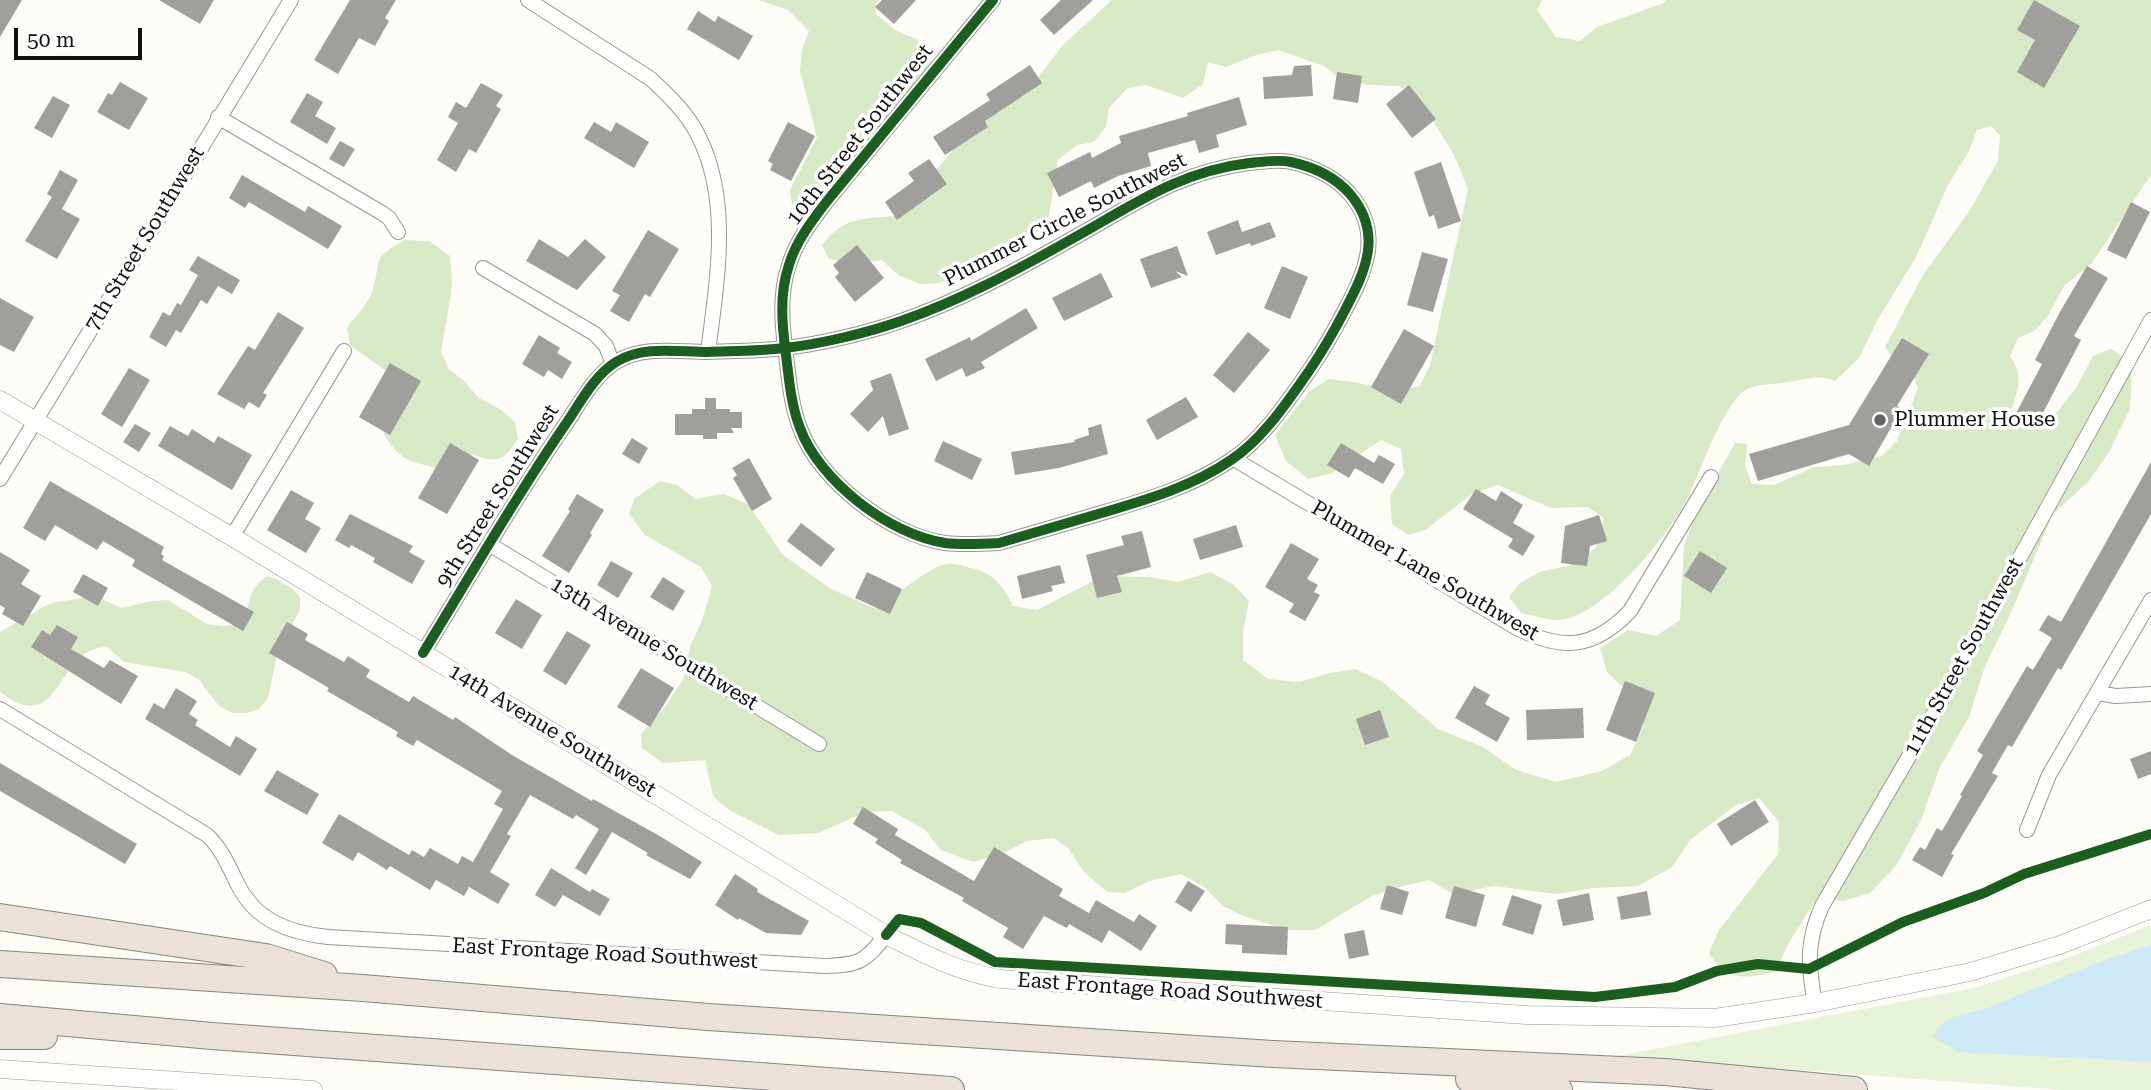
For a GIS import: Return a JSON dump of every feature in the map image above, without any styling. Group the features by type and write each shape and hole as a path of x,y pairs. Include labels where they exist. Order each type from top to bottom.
{"highway":[{"path":"0,917 267,957 363,988"},
{"path":"0,964 363,988 708,1017 1273,1054 1665,1072 1854,1090"},
{"path":"0,1017 212,1036 951,1090"},
{"path":"0,1036 212,1036"},
{"path":"1273,1054 1559,1090"}],"street":[{"name":"7th Street Southwest","path":"0,479 290,0"},
{"path":"528,0 651,79 668,95 696,132 713,176 718,208 716,288 708,352"},
{"name":"10th Street Southwest","path":"785,348 783,290 788,265 810,224 993,0"},
{"path":"218,117 382,213 389,218 398,232"},
{"name":"Plummer Circle Southwest","path":"612,363 630,355 653,350 708,352 785,348 901,321 968,293 1189,176 1224,166 1290,162 1331,176 1345,189 1364,216 1369,237 1362,280 1327,344 1286,404 1234,459 1164,495 999,543 974,545 933,540 900,527 843,488 819,463 800,429 789,383 785,348"},
{"path":"483,268 594,334 606,346 612,363"},
{"name":"11th Street Southwest","path":"1815,1003 1808,958 1814,925 1822,906 1940,703 2151,320"},
{"path":"232,537 344,351"},
{"name":"9th Street Southwest","path":"423,653 548,450 589,390 612,363"},
{"name":"14th Avenue Southwest","path":"0,400 232,537 886,935"},
{"name":"Plummer Lane Southwest","path":"1234,459 1515,627 1537,638 1558,644 1595,639 1630,611 1711,477"},
{"name":"13th Avenue Southwest","path":"489,544 819,744"},
{"path":"2027,830 2049,775 2151,600"},
{"path":"2097,693 2116,696 2151,694"},
{"name":"East Frontage Road Southwest","path":"0,709 207,835 216,843 247,901 260,915 290,931 328,937 825,967 857,964 870,956 886,935 971,974 1014,980 1526,1015 1715,1018 1815,1003 1970,972 2060,945 2151,909"},
{"path":"0,1069 313,1090"}],"green space":[{"path":"759,0 879,0 875,7 876,14 895,30 918,40 932,63 915,102 856,174 807,212 793,212 790,190 817,137 800,71 802,49 809,31 788,10"},
{"path":"1112,0 1542,0 1537,10 1556,37 1580,41 1597,27 1666,0 2151,0 2151,175 2092,263 2064,286 2049,314 2036,330 2018,338 2010,356 2018,376 2011,410 2029,424 2053,417 2076,388 2093,356 2111,349 2132,363 2130,409 2109,452 2088,482 2053,514 1985,666 1969,717 1940,767 1921,820 1896,866 1870,893 1843,901 1817,898 1790,941 1775,972 1737,976 1722,969 1709,953 1719,930 1778,854 1779,822 1759,798 1736,805 1690,840 1672,867 1638,886 1594,888 1556,894 1494,886 1453,894 1429,880 1372,896 1315,930 1287,930 1223,906 1204,887 1181,874 1149,881 1125,893 1107,892 1083,871 1069,849 1054,838 1027,841 1001,854 973,862 941,850 925,830 892,811 866,812 818,833 779,835 729,810 713,796 705,760 663,763 642,748 641,734 665,707 684,678 690,647 702,620 712,586 701,567 645,535 629,514 634,499 660,481 677,485 695,499 723,494 748,504 783,555 831,589 876,609 931,570 949,564 986,573 1001,587 1013,606 1037,610 1103,576 1150,577 1178,582 1210,572 1234,585 1249,601 1243,631 1243,660 1268,679 1300,682 1329,673 1356,669 1383,682 1438,729 1483,747 1516,770 1556,782 1602,771 1630,755 1644,725 1633,697 1607,672 1600,648 1628,630 1656,636 1680,620 1684,545 1696,513 1735,443 1747,444 1745,467 1752,484 1774,485 1814,467 1844,465 1882,456 1897,441 1918,388 1912,372 1897,364 1885,347 1923,275 1968,213 1998,161 2000,136 1991,126 1977,130 1968,153 1948,185 1916,257 1878,319 1859,358 1835,381 1812,378 1756,386 1738,396 1714,437 1689,495 1668,530 1652,550 1614,590 1594,606 1575,616 1549,619 1521,613 1509,597 1520,583 1542,571 1568,566 1596,548 1604,518 1588,507 1551,508 1498,485 1472,494 1425,530 1408,535 1392,524 1390,496 1404,474 1401,449 1381,440 1332,473 1308,479 1286,461 1275,435 1309,392 1329,379 1398,391 1420,386 1430,365 1468,189 1454,155 1421,101 1399,86 1368,85 1339,78 1324,66 1278,50 1226,67 1208,62 1203,84 1183,98 1146,85 1128,88 1109,108 1106,127 1094,142 1077,145 1058,160 1049,216 1032,236 976,267 939,283 920,284 898,275 882,260 854,264 829,259 822,245 830,236 854,221 895,216 923,180 940,166 956,146 1038,77 1063,45"},
{"path":"405,240 429,241 450,256 452,281 441,351 449,369 479,398 500,409 515,422 518,439 502,457 490,459 458,456 438,468 400,455 384,434 396,378 350,345 347,328 370,297 382,256"},
{"path":"267,576 297,593 300,597 300,610 278,651 268,698 259,709 247,713 233,713 219,706 198,679 185,672 124,662 107,647 90,651 77,661 48,699 36,705 21,704 0,692 0,632 45,606 95,596 122,608 168,600 207,624 242,624 253,592"},
{"path":"2151,925 2151,1090 2062,1090 1618,1056 1974,988 2073,956"}],"water":[{"path":"2151,945 2151,1062 1957,1052 1933,1036 1950,1018 1988,1008 2094,964"}],"building":[{"path":"0,0 22,0 0,37"},
{"path":"159,0 214,0 200,24"},
{"path":"350,0 396,0 385,18 389,21 375,46 359,38 338,74 314,60"},
{"path":"882,0 916,0 894,24 875,7"},
{"path":"1061,0 1093,0 1054,35 1040,20"},
{"path":"2034,0 2080,26 2044,88 2017,72 2035,40 2017,30"},
{"path":"698,11 715,22 718,16 753,36 739,60 687,29"},
{"path":"1030,65 1042,83 985,121 988,127 945,155 933,137 990,100 986,94"},
{"path":"1311,65 1313,96 1264,99 1263,77 1292,75 1294,66"},
{"path":"1337,72 1362,76 1358,103 1333,99"},
{"path":"120,82 148,98 129,130 97,112 108,93 112,95"},
{"path":"481,83 503,95 496,106 501,109 476,153 469,149 456,172 437,160 458,123 448,117 456,102 466,108"},
{"path":"1409,85 1436,119 1412,138 1386,104"},
{"path":"307,93 323,102 315,116 336,128 327,144 290,122"},
{"path":"53,96 70,105 52,138 34,128"},
{"path":"1239,97 1247,125 1216,135 1219,147 1199,153 1195,140 1148,153 1151,166 1118,176 1094,188 1091,181 1059,197 1047,173 1090,152 1092,158 1121,143 1119,136 1188,116 1187,113"},
{"path":"594,122 611,132 616,122 649,142 634,168 584,138"},
{"path":"788,122 815,136 791,181 770,170 773,164 768,161"},
{"path":"340,141 355,149 344,167 329,159"},
{"path":"929,159 947,184 897,220 885,202 914,181 908,173"},
{"path":"1441,162 1461,221 1438,229 1434,215 1429,217 1414,172"},
{"path":"60,170 78,180 62,209 80,219 57,259 25,241 52,197 47,194"},
{"path":"242,175 305,212 308,206 342,226 328,249 249,202 245,208 229,198"},
{"path":"2131,202 2150,212 2126,259 2107,250"},
{"path":"1238,220 1242,232 1270,222 1276,237 1216,255 1207,232"},
{"path":"648,230 679,249 650,297 645,294 629,322 610,311 620,295 612,291"},
{"path":"539,239 568,257 585,239 606,257 577,290 526,261"},
{"path":"857,245 884,278 855,302 835,277 839,273 833,265"},
{"path":"1177,246 1188,276 1175,271 1182,277 1151,288 1140,259"},
{"path":"1422,252 1448,259 1433,312 1407,305"},
{"path":"198,256 240,280 232,294 218,286 207,304 201,300 181,333 176,330 166,347 149,337 163,312 170,316 177,303 181,305 198,275 189,270"},
{"path":"1282,266 1308,277 1290,319 1264,308"},
{"path":"2087,266 2108,278 2074,336 2081,340 2035,428 2014,417 2042,364 2035,360"},
{"path":"1101,273 1113,297 1064,321 1052,298"},
{"path":"0,298 34,317 14,352 0,345"},
{"path":"1026,308 1038,328 981,362 985,368 966,377 962,368 936,381 925,359 970,337 971,341"},
{"path":"278,312 304,328 263,393 267,395 259,408 249,402 244,409 217,394 248,346 255,350"},
{"path":"1404,329 1434,346 1401,404 1371,387"},
{"path":"1248,332 1270,350 1234,393 1213,375"},
{"path":"539,335 560,348 557,353 572,362 562,379 548,370 544,377 522,364"},
{"path":"1902,338 1929,354 1897,406 1911,414 1904,426 1895,421 1869,466 1849,454 1758,481 1749,454 1849,425"},
{"path":"390,363 421,381 390,435 359,417"},
{"path":"129,368 150,380 122,427 101,414"},
{"path":"891,373 909,429 889,436 883,416 868,432 850,414 873,390 870,381"},
{"path":"1186,397 1198,417 1157,440 1146,420"},
{"path":"705,398 716,398 716,409 742,412 742,428 731,428 734,433 717,433 717,439 703,439 703,435 675,435 675,414 692,414 692,409 705,409"},
{"path":"135,424 151,433 139,452 123,442"},
{"path":"1101,424 1108,454 1059,468 1015,475 1011,452 1075,442 1074,440 1089,435 1088,428"},
{"path":"170,426 188,436 192,429 214,443 218,436 252,455 232,490 158,446"},
{"path":"632,438 648,448 639,464 622,454"},
{"path":"943,441 982,459 972,480 934,461"},
{"path":"450,443 479,460 447,514 418,498"},
{"path":"1341,443 1374,463 1379,455 1395,464 1383,484 1355,468 1349,478 1327,465"},
{"path":"749,458 772,499 752,511 733,478 737,475 732,468"},
{"path":"2151,462 2151,514 2061,670 2058,668 2012,747 2008,745 1992,773 1998,776 1951,854 1954,855 1942,877 1912,860 1920,847 1925,850 1937,828 1942,831 1983,755 1977,751 2027,666 2033,670 2052,638 2039,630 2048,615 2061,622"},
{"path":"50,481 164,547 162,560 254,612 243,631 132,566 135,560 103,541 97,550 55,525 45,541 23,528"},
{"path":"1476,489 1496,501 1501,491 1523,505 1513,523 1535,536 1523,556 1508,547 1513,539 1463,509"},
{"path":"291,490 314,503 305,519 321,528 306,553 267,530"},
{"path":"577,494 604,510 569,573 542,556 570,511 568,509"},
{"path":"350,514 413,546 409,552 425,561 412,584 373,562 375,558 335,540"},
{"path":"1599,515 1607,541 1590,546 1587,566 1561,563 1565,526"},
{"path":"801,523 835,549 821,567 787,541"},
{"path":"1236,525 1243,547 1200,560 1193,539"},
{"path":"1142,531 1151,567 1117,576 1122,592 1097,598 1086,555 1124,545 1121,536"},
{"path":"1291,543 1319,559 1307,579 1318,585 1314,592 1320,595 1305,621 1289,612 1294,604 1265,587"},
{"path":"1700,551 1727,568 1711,593 1684,576"},
{"path":"0,552 30,570 21,584 41,596 23,626 2,614 5,608 0,605"},
{"path":"611,561 633,573 618,598 597,585"},
{"path":"1060,565 1065,583 1051,586 1053,591 1022,599 1017,576"},
{"path":"867,572 902,589 890,614 855,598"},
{"path":"83,574 108,588 98,606 73,592"},
{"path":"663,577 685,591 673,611 650,597"},
{"path":"516,599 542,615 522,649 495,633"},
{"path":"287,622 308,634 305,640 344,662 348,656 370,670 366,677 409,702 413,696 453,720 455,717 512,755 702,862 690,879 646,855 648,853 612,832 586,875 575,868 599,829 576,815 573,819 530,795 507,834 511,836 490,872 510,884 498,904 469,887 464,896 436,880 430,890 390,866 387,870 358,852 353,861 322,843 339,814 409,855 412,850 424,857 430,848 458,864 462,856 473,862 503,809 494,804 502,791 417,740 413,746 396,736 398,732 327,691 329,688 269,653"},
{"path":"57,625 78,637 71,649 104,668 110,660 138,676 121,704 31,647 42,630 50,635"},
{"path":"567,631 591,645 566,685 543,671"},
{"path":"641,668 674,688 650,727 617,707"},
{"path":"1625,681 1655,693 1636,742 1606,730"},
{"path":"1474,686 1490,695 1485,704 1510,718 1497,742 1455,718"},
{"path":"176,688 197,701 189,714 198,720 195,725 230,747 236,736 257,749 240,776 145,719 154,703 164,709"},
{"path":"1583,708 1584,738 1527,740 1526,710"},
{"path":"1380,710 1389,737 1365,745 1356,719"},
{"path":"2151,751 2151,774 2138,779 2130,759"},
{"path":"0,763 137,844 125,864 0,791"},
{"path":"277,770 319,794 307,815 264,791"},
{"path":"1755,800 1769,822 1731,846 1717,824"},
{"path":"863,807 898,829 895,835 974,881 994,847 1063,889 1059,896 1089,913 1096,900 1134,922 1139,914 1157,926 1141,951 1109,930 1102,943 1069,924 1067,928 1044,916 1023,949 1003,937 1008,928 962,901 964,898 900,863 902,860 875,843 878,839 853,824"},
{"path":"551,868 590,892 592,889 610,899 600,916 563,895 555,907 535,895"},
{"path":"735,874 758,889 757,892 809,921 801,935 766,933 715,905"},
{"path":"1188,881 1205,891 1191,912 1175,902"},
{"path":"1387,885 1409,892 1402,915 1380,909"},
{"path":"1454,886 1485,895 1476,927 1445,918"},
{"path":"1647,891 1651,915 1621,920 1617,897"},
{"path":"1589,893 1594,920 1563,926 1557,900"},
{"path":"1512,895 1542,905 1533,935 1502,925"},
{"path":"1226,924 1288,927 1287,955 1242,953 1242,945 1225,944"},
{"path":"1364,930 1369,955 1349,959 1344,934"}],"cycle path":[{"path":"423,653 509,511 580,402 600,375 616,362 649,351 708,352 785,348 799,346 843,338 888,325 923,313 987,284 1177,182 1223,167 1280,161 1316,170 1344,188 1360,209 1369,238 1364,268 1340,320 1309,371 1264,431 1231,460 1170,491 999,543 979,544 945,543 924,538 880,517 840,486 809,448 794,410 789,383 786,355 785,344 783,332 784,287 792,256 827,201 993,0"},
{"path":"886,935 899,919 921,923 995,962 1595,997 1675,987 1717,971 1758,964 1809,969 1903,922 1984,893 2024,874 2151,834"}],"place":[{"name":"Plummer House","path":"1880,420"}]}
